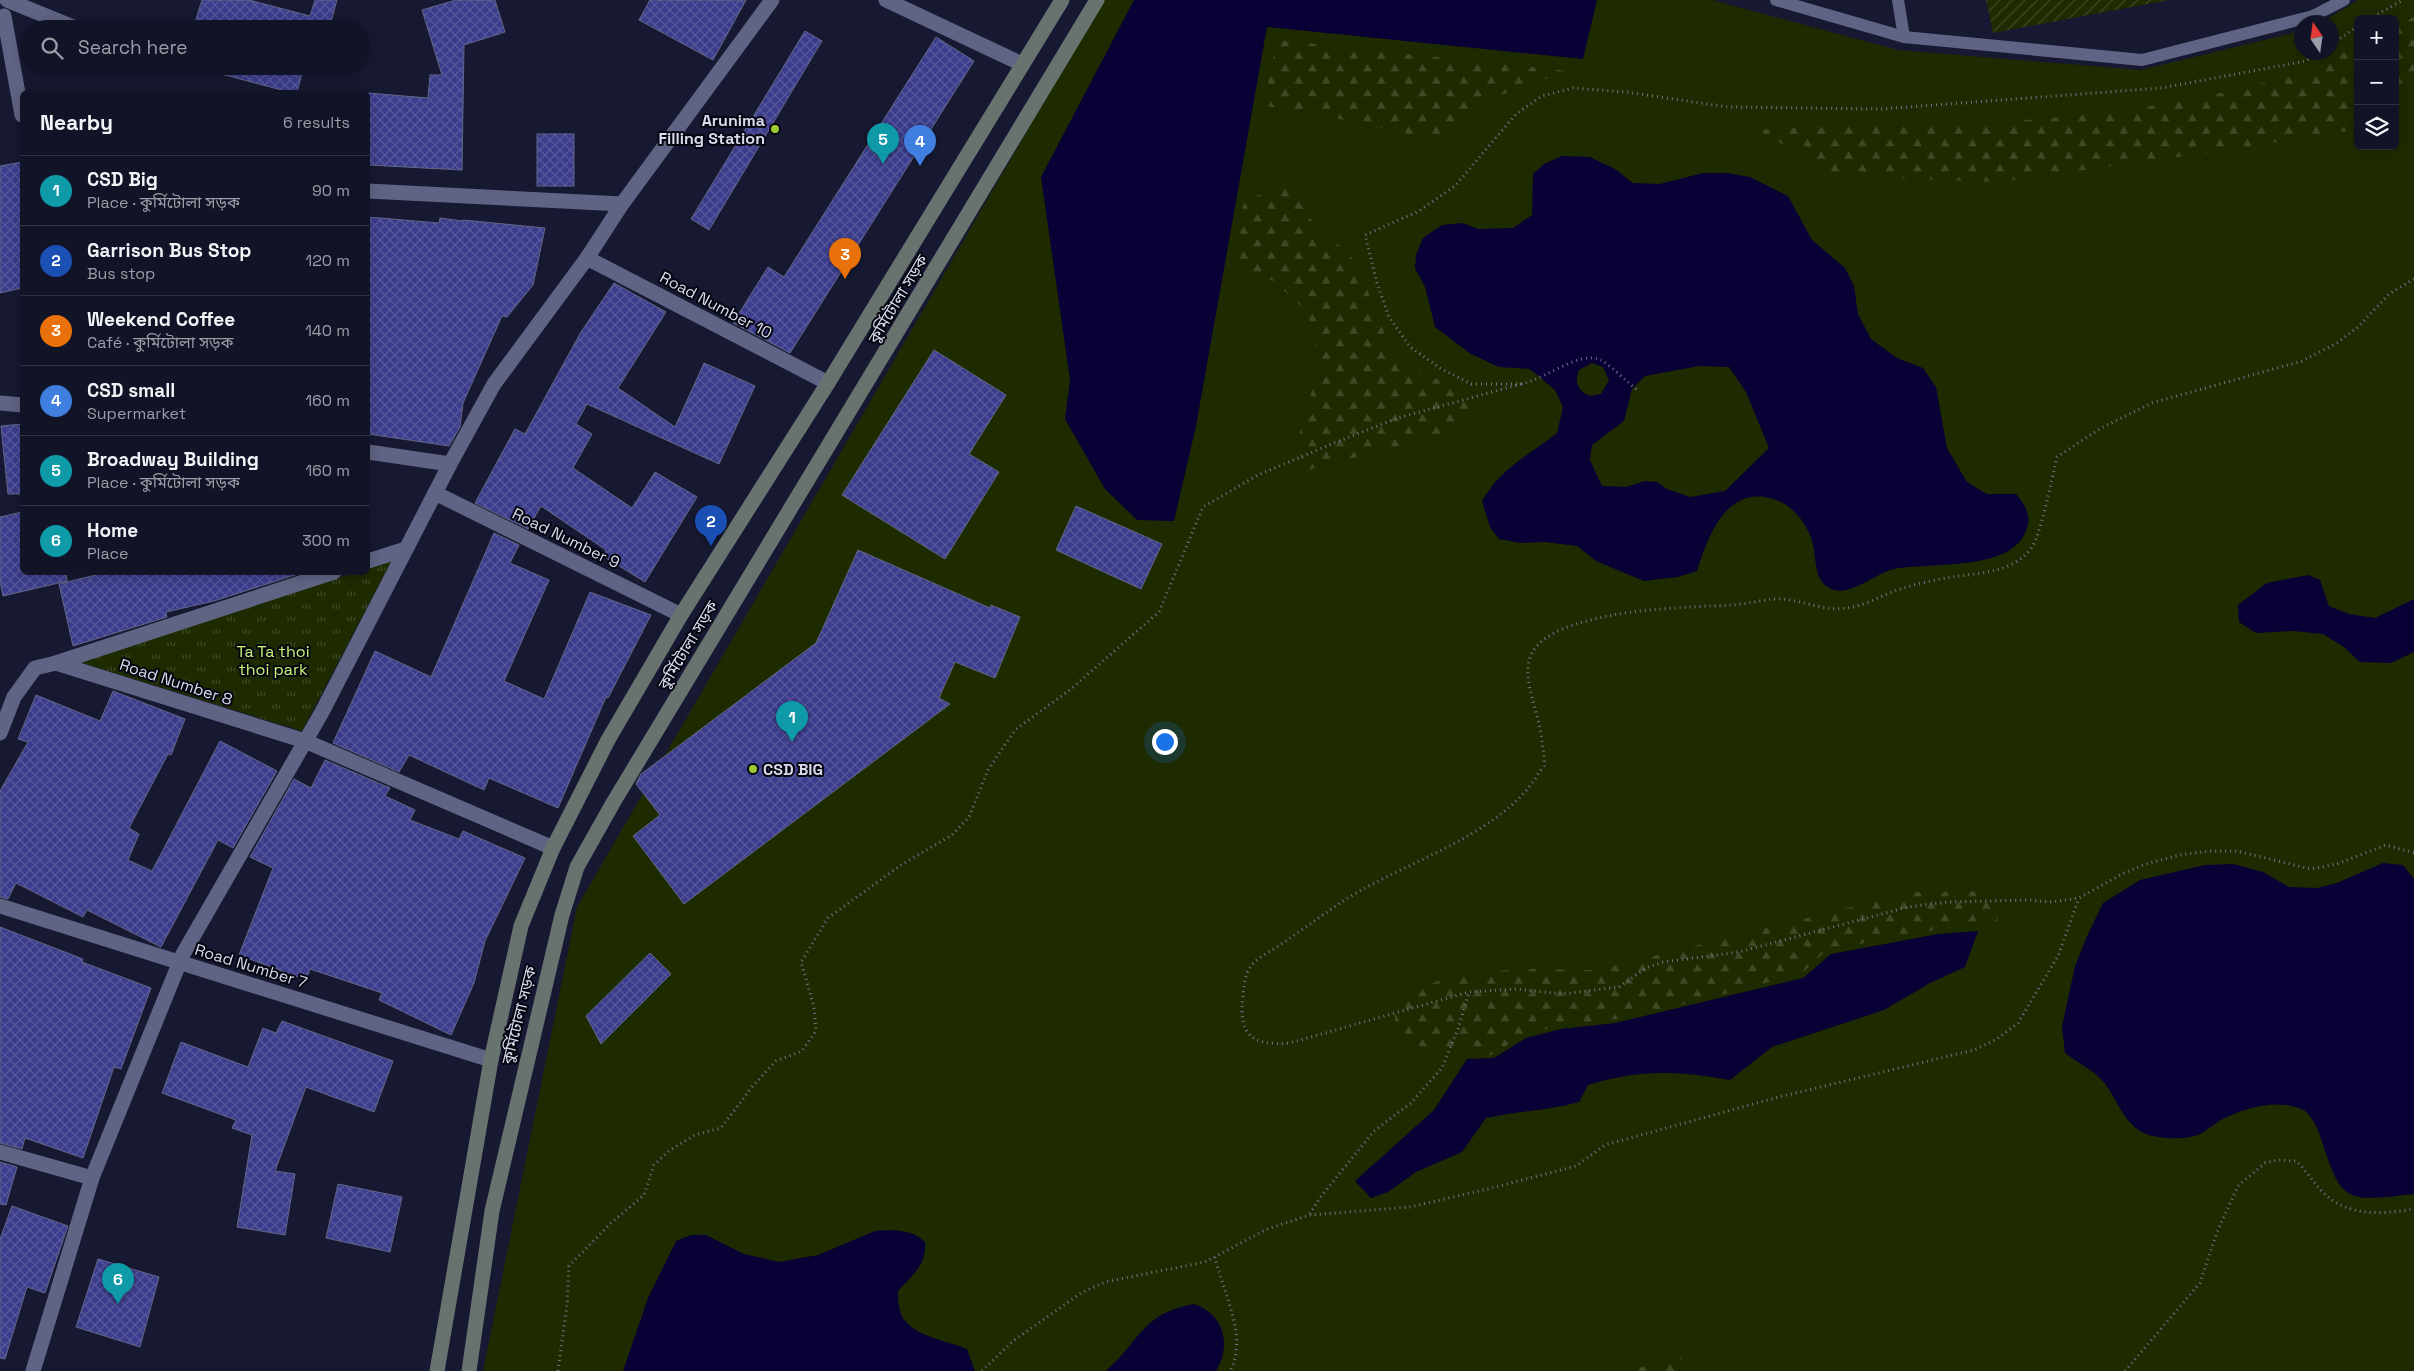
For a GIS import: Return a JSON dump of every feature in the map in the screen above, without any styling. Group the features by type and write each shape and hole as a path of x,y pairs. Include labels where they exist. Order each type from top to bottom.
{"main road":[{"name":"কুর্মিটোলা সড়ক","path":"437,1371 491,1060 521,926 553,848 608,740 681,615 828,383 1062,0"},
{"name":"কুর্মিটোলা সড়ক","path":"469,1371 492,1211 559,924 577,867 613,803 1097,0"}],"street":[{"path":"7,0 56,20"},
{"path":"33,1371 92,1178 180,963 322,712 450,464 494,384 587,258 622,204 772,0"},
{"path":"886,0 1022,64"},
{"path":"4,16 20,104"},
{"path":"370,191 622,204"},
{"name":"Road Number 10","path":"587,258 828,383"},
{"path":"0,403 20,405"},
{"path":"370,452 450,464"},
{"name":"Road Number 9","path":"435,493 681,615"},
{"path":"370,561 406,549"},
{"name":"Road Number 8","path":"56,663 325,575"},
{"path":"0,732 14,697 35,668 56,663"},
{"name":"Road Number 8","path":"56,663 305,741 553,848"},
{"name":"Road Number 7","path":"0,906 491,1060"},
{"path":"0,1152 92,1178"}],"lane":[{"path":"1776,0 1904,38 2142,60 2313,16 2344,0"},
{"path":"1898,0 1904,38"}],"path":[{"path":"2376,15 2403,0"},
{"path":"2339,39 2354,29"},
{"path":"1521,384 1471,384 1440,368 1410,347 1389,317 1377,283 1366,235 1419,211 1455,186 1516,114 1542,96 1573,88 1626,92 1728,107 1882,109 2161,88 2307,60"},
{"path":"2414,279 2389,294 2358,328 2337,343 2311,356 2249,377 2152,403 2101,428 2057,457 2032,548 2020,559 2002,568 1899,589 1849,608 1825,609 1778,599 1738,605 1652,609 1613,614 1563,629 1541,640 1530,656 1526,672 1542,734 1544,751 1544,766 1531,785 1505,811 1444,848 1391,873 1343,901 1250,967 1244,986 1242,1024 1250,1036 1267,1045 1290,1043 1469,992 1516,989 1563,994 1620,987 1646,968 1663,962 1739,952 1908,907 1948,902 2027,900 2052,902 2079,898 2122,874 2146,864 2179,855 2210,851 2237,851 2312,869 2337,864 2386,845 2414,853"},
{"path":"558,1371 567,1305 569,1266 611,1223 644,1195 654,1165 670,1150 695,1135 721,1128 752,1087 776,1062 802,1051 816,1031 814,1007 801,962 828,918 901,865 952,835 969,817 988,770 1015,730 1071,689 1159,612 1203,507 1258,475 1352,436 1398,418 1534,382 1579,359 1601,360 1637,390"},
{"path":"982,1371 1013,1341 1081,1293 1105,1282 1164,1272 1205,1262 1267,1229 1310,1215 1410,1207 1488,1189 1576,1166 1605,1145 1775,1098 1974,1050 1997,1039 2018,1023 2058,956 2079,898"},
{"path":"1310,1215 1319,1199 1374,1132 1412,1103 1442,1068 1458,1030 1469,992"},
{"path":"2125,1371 2200,1283 2220,1224 2238,1186 2266,1163 2278,1160 2296,1161 2326,1196 2349,1209 2364,1212 2414,1209"},
{"path":"1215,1257 1237,1340 1234,1364 1230,1371"}],"green space":[{"path":"1103,0 1712,0 1898,50 2141,70 2294,33 2294,60 2339,60 2339,15 2333,15 2358,0 2414,0 2414,1371 483,1371 577,907"},
{"path":"1986,0 2169,0 1993,33"},
{"path":"2414,17 2414,88 2399,98 2399,60 2399,24"},
{"path":"1277,40 1568,71 1490,99 1434,140 1294,109 1263,106"},
{"path":"2354,47 2354,129 2352,130 2234,149 1997,182 1839,176 1757,130 1865,124 1979,124 2119,112 2216,94 2301,74 2329,60 2339,60 2339,55"},
{"path":"1288,185 1320,233 1348,251 1360,272 1389,344 1412,367 1437,379 1474,405 1470,425 1429,438 1304,471 1297,441 1317,374 1315,333 1304,309 1274,281 1244,271 1233,238 1245,200"},
{"name":"Ta Ta thoi thoi park","path":"392,560 302,731 76,661 348,575 370,575 370,567"},
{"path":"1994,891 1998,921 1938,929 1827,950 1802,973 1703,1000 1616,1019 1560,1026 1524,1034 1492,1055 1429,1050 1395,1035 1395,1004 1410,991 1461,973 1527,969 1597,970 1912,892"},
{"path":"1681,1357 1687,1371 1626,1371"}],"shaded area":[{"path":"1134,0 1597,0 1583,59 1267,27 1196,426 1174,521 1137,520 1105,489 1065,419 1070,380 1041,177"},
{"path":"1562,156 1590,157 1615,169 1633,183 1660,184 1703,173 1727,173 1750,177 1788,196 1812,240 1845,268 1854,286 1858,314 1871,339 1897,358 1923,368 1936,387 1947,448 1967,482 1987,494 2016,494 2023,503 2027,511 2028,526 2017,544 2004,553 1987,559 1967,563 1894,569 1857,587 1841,591 1827,587 1819,577 1813,545 1802,520 1789,507 1774,499 1765,497 1750,497 1738,502 1728,510 1712,532 1697,571 1678,577 1644,581 1596,561 1577,546 1545,542 1520,543 1499,539 1490,527 1482,501 1506,471 1557,433 1563,407 1555,390 1530,369 1499,367 1471,354 1435,327 1425,287 1415,268 1416,255 1423,238 1442,225 1463,223 1478,229 1513,228 1532,215 1533,174 1544,164","holes":["1592,363 1603,367 1609,380 1601,394 1590,396 1580,389 1577,379 1579,370","1699,366 1729,367 1746,392 1769,448 1725,491 1690,497 1667,489 1657,482 1645,481 1626,487 1602,486 1590,460 1592,445 1624,421 1632,389 1645,376"]},
{"path":"2308,575 2320,580 2329,606 2349,614 2375,618 2414,599 2414,652 2391,663 2360,662 2344,647 2323,634 2293,631 2256,633 2239,622 2238,605 2267,583"},
{"path":"2383,863 2403,865 2414,879 2414,1194 2371,1198 2357,1197 2347,1192 2340,1185 2333,1172 2313,1121 2305,1111 2295,1107 2274,1105 2251,1108 2221,1120 2195,1136 2167,1138 2145,1134 2128,1120 2101,1079 2065,1053 2062,1027 2075,966 2088,934 2103,903 2140,880 2205,865 2233,864 2263,872 2289,887 2317,888 2337,883"},
{"path":"1978,931 1965,967 1930,983 1884,1010 1772,1047 1730,1080 1675,1073 1659,1073 1625,1076 1588,1085 1579,1102 1486,1118 1462,1152 1416,1172 1388,1192 1371,1198 1355,1181 1434,1110 1467,1059 1494,1058 1526,1038 1561,1029 1615,1023 1803,978 1831,954 1938,934"},
{"path":"891,1230 913,1234 925,1242 924,1257 918,1269 898,1291 899,1309 904,1319 919,1332 967,1349 975,1371 623,1371 648,1298 676,1241 691,1235 706,1235 744,1254 779,1262 818,1255 875,1231"},
{"path":"1194,1304 1212,1315 1222,1332 1224,1351 1216,1371 1106,1371 1152,1321 1176,1308"}],"building":[{"path":"202,0 249,0 310,16 315,0 337,0 331,20 196,20"},
{"path":"456,0 495,0 505,32 464,45 462,170 370,165 370,93 428,98 430,75 442,75 422,10"},
{"path":"650,0 746,0 713,60 639,20"},
{"path":"805,31 822,41 709,230 691,219"},
{"path":"936,37 974,61 790,353 733,323 768,267 784,277"},
{"path":"225,75 302,75 298,90 281,90"},
{"path":"537,134 574,134 574,186 537,186"},
{"path":"20,162 20,288 0,293 0,166"},
{"path":"370,217 439,223 440,218 545,228 533,285 507,317 502,316 463,403 460,427 449,446 370,434"},
{"path":"614,283 666,312 618,388 675,427 704,363 755,386 719,464 587,404 576,424 592,434 573,468 632,508 655,472 697,497 645,582 603,556 606,550 541,506 528,529 475,503 515,429 525,434 581,332"},
{"path":"934,350 1006,395 969,454 999,472 945,559 842,495"},
{"path":"20,424 20,494 8,494 1,426"},
{"path":"1076,506 1162,544 1141,589 1056,550"},
{"path":"20,512 20,575 66,575 67,581 3,596 0,581 0,517"},
{"path":"494,533 519,545 510,563 549,580 504,681 544,699 590,592 651,615 608,698 606,697 558,808 489,778 484,790 409,755 399,772 333,743 375,651 431,677"},
{"name":"CSD BIG","path":"858,550 990,608 991,605 1020,617 995,678 955,662 939,698 950,704 684,904 633,836 660,815 636,784 641,774 816,643"},
{"path":"96,575 295,575 214,601 166,612 167,617 73,646 59,584"},
{"path":"113,691 185,719 171,755 168,754 129,828 139,834 128,860 152,871 220,741 277,771 233,848 218,840 161,947 87,910 83,917 16,883 8,899 0,897 0,791 28,742 18,739 36,695 100,721"},
{"path":"325,760 390,788 385,796 415,810 410,820 459,839 463,831 525,858 485,941 474,983 451,1035 379,1000 382,993 310,969 306,980 239,955 273,868 250,857 294,779 311,788"},
{"path":"0,927 83,959 82,962 151,988 121,1069 114,1067 83,1158 25,1138 22,1149 0,1143"},
{"path":"650,953 671,974 601,1044 586,1016"},
{"path":"282,1021 393,1061 374,1112 306,1087 275,1171 295,1174 285,1235 237,1227 252,1135 232,1128 236,1120 162,1093 181,1042 248,1067 263,1028 276,1033"},
{"path":"0,1162 17,1167 6,1205 0,1204"},
{"path":"338,1184 402,1197 390,1252 326,1238"},
{"path":"12,1206 68,1226 45,1293 27,1287 5,1359 0,1358 0,1239"},
{"path":"98,1259 159,1277 140,1347 76,1327"}],"place":[{"name":"Arunima Filling Station","path":"775,129"},
{"name":"Broadway Building","path":"883,164"},
{"name":"CSD small","path":"920,166"},
{"name":"Weekend Coffee","path":"845,279"},
{"name":"Garrison Bus Stop","path":"711,546"},
{"name":"CSD Big","path":"792,742"},
{"name":"CSD BIG","path":"753,769"},
{"name":"Home","path":"118,1304"}]}
